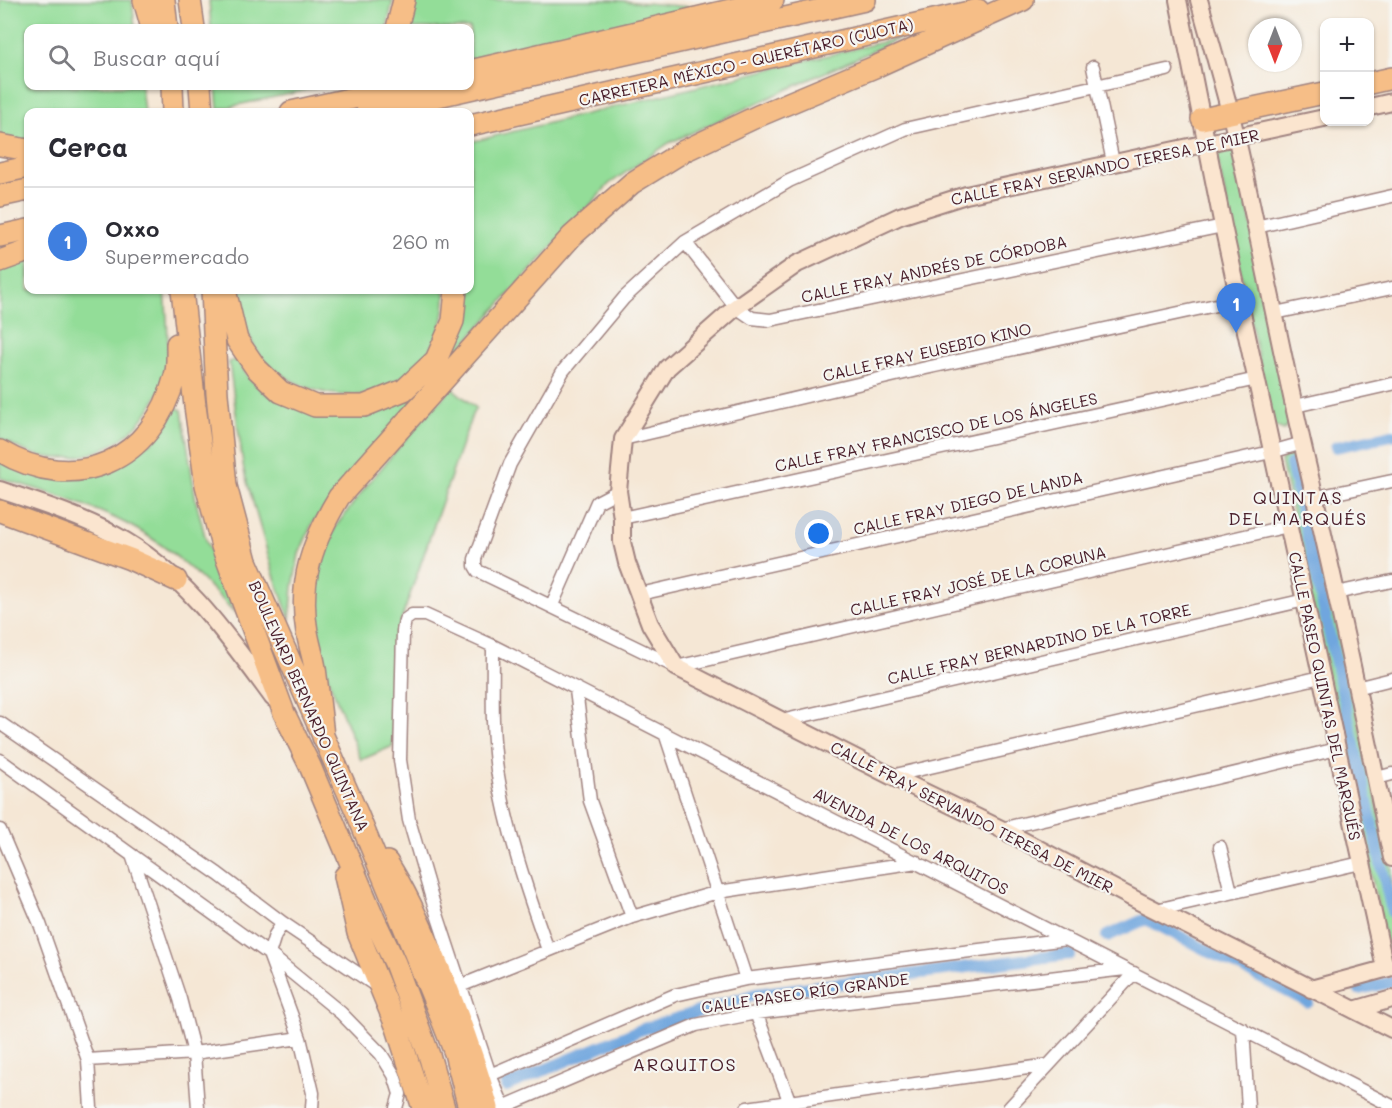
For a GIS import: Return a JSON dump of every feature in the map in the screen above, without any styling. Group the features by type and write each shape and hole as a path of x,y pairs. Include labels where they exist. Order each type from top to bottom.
{"highway":[{"path":"144,0 151,24"},
{"path":"164,0 167,24"},
{"path":"190,0 193,24"},
{"path":"202,0 202,24"},
{"path":"398,24 404,0"},
{"path":"474,70 773,0"},
{"name":"CARRETERA MÉXICO - QUERÉTARO (CUOTA)","path":"474,88 865,0"},
{"path":"324,737 315,666 306,631 304,595 309,558 321,526 339,497 572,236 632,183 684,151 758,116 877,66 1023,0"},
{"name":"CARRETERA MÉXICO - QUERÉTARO (CUOTA)","path":"474,124 1023,0"},
{"path":"1374,82 1392,78"},
{"path":"293,108 335,90"},
{"path":"309,108 389,90"},
{"name":"CARRETERA MÉXICO - QUERÉTARO (CUOTA)","path":"385,108 465,90"},
{"path":"1202,119 1320,94"},
{"path":"0,145 24,149"},
{"path":"0,173 24,168"},
{"path":"0,196 24,191"},
{"path":"0,236 24,231"},
{"path":"0,261 24,252"},
{"path":"0,451 40,469 69,471 95,467 121,456 145,437 164,409 176,374 180,294"},
{"name":"BOULEVARD BERNARDO QUINTANA","path":"181,294 206,485 222,546 284,713 310,766 399,974 430,1058 444,1108"},
{"name":"BOULEVARD BERNARDO QUINTANA","path":"212,294 217,394 226,486 246,561 360,820 455,1053 469,1108"},
{"path":"226,294 237,340 256,368 281,392 315,406 364,406 404,390 436,360 453,321 456,294"},
{"path":"0,511 130,559 176,580"},
{"path":"360,820 405,890 498,1108"},
{"path":"335,828 358,933 397,1028 423,1108"}],"street":[{"name":"CALLE PASEO QUINTAS DEL MARQUÉS","path":"1178,0 1271,452 1361,863 1389,968"},
{"name":"CALLE PASEO QUINTAS DEL MARQUÉS","path":"1199,0 1237,138 1303,443 1317,497 1356,688 1384,776 1392,858"},
{"path":"1093,67 1113,162"},
{"path":"685,242 789,181 905,129 1167,70"},
{"path":"1374,106 1392,102"},
{"name":"CALLE FRAY SERVANDO TERESA DE MIER","path":"676,667 650,624 627,563 622,542 618,491 623,439 667,368 736,307 797,264 900,216 966,195 1320,119"},
{"path":"1256,227 1392,196"},
{"name":"CALLE FRAY ANDRÉS DE CÓRDOBA","path":"685,242 736,307 752,318 770,320 1223,226"},
{"name":"CALLE FRAY SERVANDO TERESA DE MIER","path":"685,242 624,298 563,371 510,464 475,560 478,571 552,605 1001,829 1392,1029"},
{"path":"1275,313 1392,288"},
{"name":"CALLE FRAY EUSEBIO KINO","path":"623,439 926,368 1239,300"},
{"name":"CALLE FRAY FRANCISCO DE LOS ÁNGELES","path":"622,519 1257,379"},
{"path":"1295,406 1392,384"},
{"name":"CALLE FRAY DIEGO DE LANDA","path":"640,594 1303,443"},
{"path":"1317,497 1392,481"},
{"path":"0,490 69,513 117,536 141,552 176,580 221,627 284,713"},
{"path":"552,605 597,502 618,491"},
{"name":"CALLE FRAY JOSÉ DE LA CORUNA","path":"676,667 1288,526"},
{"path":"1336,593 1392,581"},
{"name":"CALLE FRAY BERNARDINO DE LA TORRE","path":"781,721 1305,600"},
{"name":"AVENIDA DE LOS ARQUITOS","path":"460,986 409,820 400,760 403,631 405,620 412,615 425,615 493,646 1392,1106"},
{"path":"493,646 492,716 497,768 506,815 524,881 548,950"},
{"path":"891,776 1321,677"},
{"path":"1356,688 1392,679"},
{"path":"576,690 590,801 632,917"},
{"path":"0,723 218,874 283,923 379,987"},
{"path":"666,736 746,979"},
{"path":"1001,829 1337,749"},
{"path":"0,760 269,954 347,1020 381,1054 394,1075 400,1094 396,1108"},
{"path":"0,830 40,924 88,1060 91,1108"},
{"path":"1220,847 1231,892"},
{"path":"132,855 180,999 194,1053 198,1108"},
{"path":"498,1108 490,1075 460,986 632,917 718,892 917,862"},
{"path":"1156,910 1361,863"},
{"path":"283,923 275,935 269,954 300,1038 313,1093 312,1108"},
{"name":"CALLE PASEO RÍO GRANDE","path":"490,1075 675,995 746,979 1067,939"},
{"path":"1311,989 1389,968"},
{"path":"1010,1108 1130,971"},
{"name":"CALLE PASEO RÍO GRANDE","path":"498,1108 696,1025 756,1013 1130,971"},
{"path":"1354,1010 1392,999"},
{"path":"756,1013 791,1105"},
{"path":"1243,1029 1248,1108"},
{"path":"88,1060 194,1053 300,1038"},
{"path":"747,1108 791,1105 1049,1065"}],"green space":[{"path":"0,0 132,0 135,24 24,24 24,90 141,90 144,108 24,108 24,146 0,142"},
{"path":"209,0 393,0 388,24 211,24"},
{"path":"414,0 612,0 702,8 474,63 474,24 409,24"},
{"path":"903,37 669,143 609,184 451,358 464,316 465,294 474,294 474,141"},
{"path":"216,90 308,90 223,108 218,108"},
{"path":"1222,149 1236,151 1292,420 1284,430 1272,425 1216,152"},
{"path":"24,258 24,294 165,294 168,347 161,387 147,413 137,425 111,445 80,456 47,457 28,452 0,438 0,269"},
{"path":"239,294 445,294 445,306 437,336 431,349 422,360 398,380 378,390 367,394 352,395 308,388 269,365 251,340 239,307"},
{"path":"236,359 249,378 267,394 290,404 389,407 427,385 312,524 299,554 290,620 273,572 244,471 229,362"},
{"path":"452,388 476,408 393,644 393,746 361,760 319,656 313,605 320,559 336,526 368,484"},
{"path":"175,407 182,410 196,501 206,540 235,613 186,564 144,533 82,504 0,478 0,461 42,477 151,443 166,426"},
{"path":"1289,453 1299,454 1392,870 1392,959 1389,956 1281,461"}],"waterway":[{"path":"1336,447 1392,435"},
{"path":"1291,464 1392,912"},
{"path":"1107,936 1146,919 1308,1002"},
{"path":"506,1086 640,1030 756,994 1070,954"},
{"path":"1359,989 1392,982"}],"place":[{"name":"Oxxo","path":"1236,333"}],"district":[{"name":"QUINTAS DEL MARQUÉS","path":"1298,508"},
{"name":"ARQUITOS","path":"685,1065"}]}
